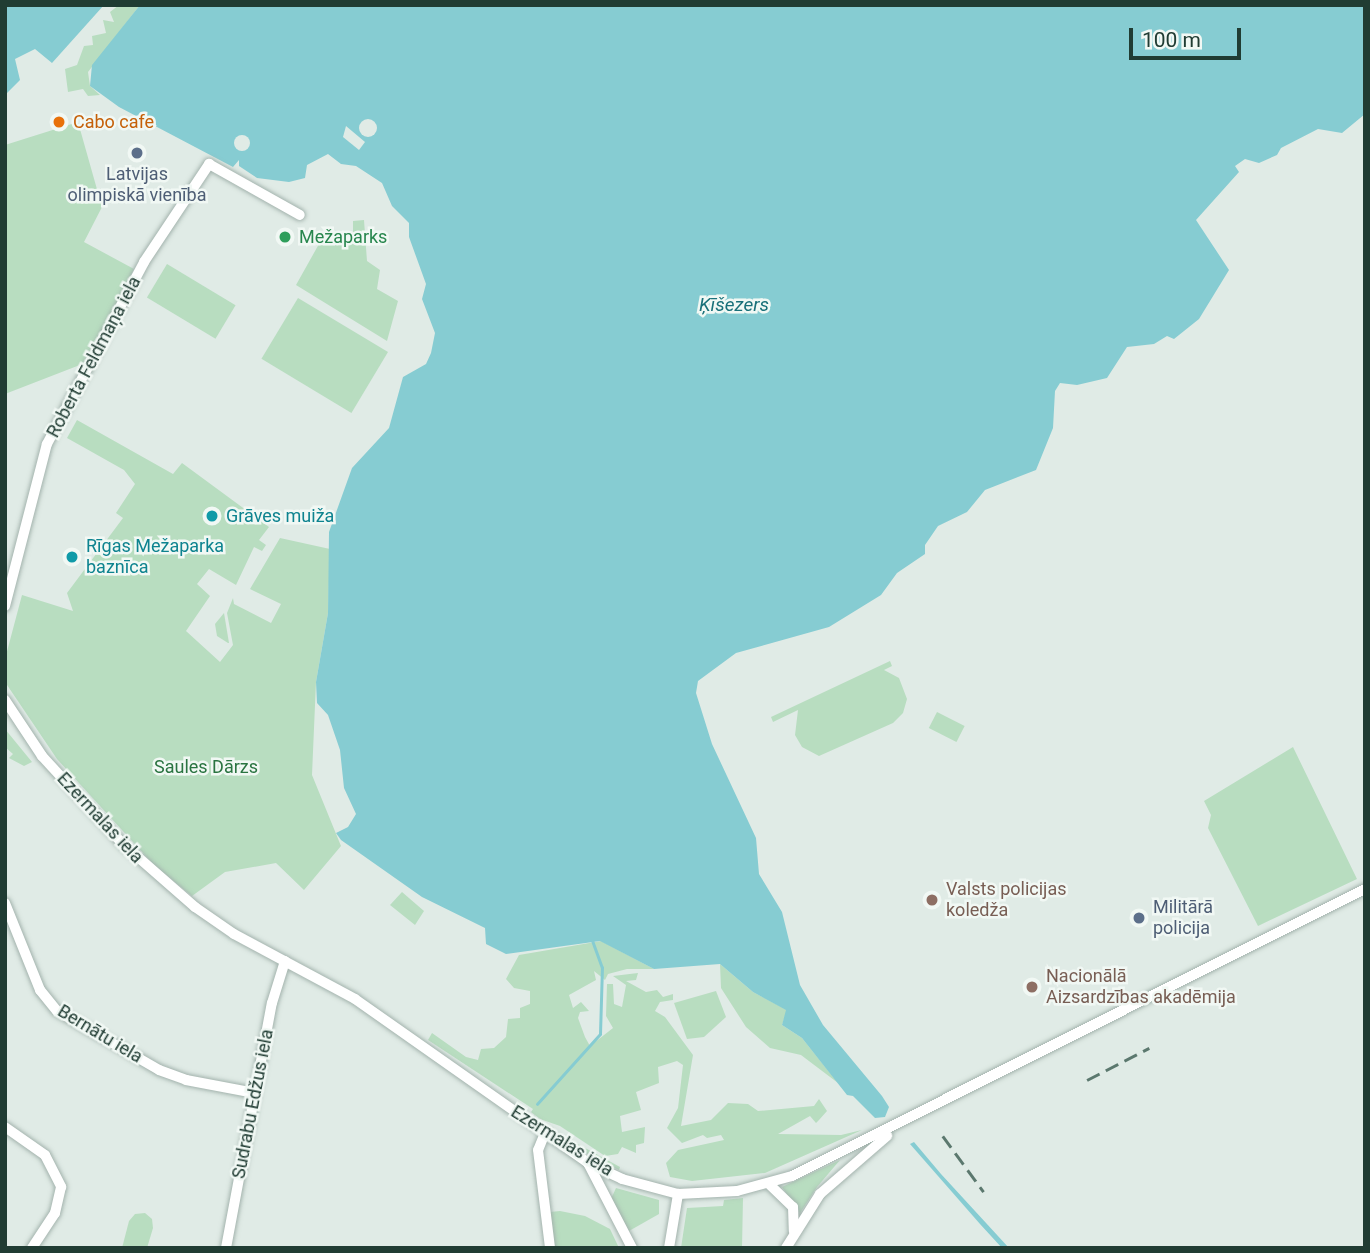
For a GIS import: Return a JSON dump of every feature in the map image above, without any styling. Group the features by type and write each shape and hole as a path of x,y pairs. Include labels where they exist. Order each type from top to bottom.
{"street":[{"name":"Roberta Feldmaņa iela","path":"5,606 47,444 144,262 209,164 300,215"},
{"name":"Ezermalas iela","path":"5,700 42,756 145,866 227,930 355,999 588,1163 632,1182 678,1194 715,1194 770,1185 899,1125 1365,889"},
{"name":"Bernātu iela","path":"5,903 40,990 57,1011 159,1070 186,1080 255,1093"},
{"name":"Sudrabu Edžus iela","path":"226,1248 278,976 285,961"},
{"path":"786,1248 826,1187 899,1125"},
{"path":"5,1127 45,1156 61,1187 55,1213 32,1248"},
{"path":"545,1133 538,1150 550,1248"},
{"path":"588,1163 632,1248"},
{"path":"770,1185 793,1207 793,1237"},
{"path":"669,1248 678,1194"}],"green space":[{"path":"119,5 140,5 88,72 90,86 100,95 88,96 83,89 68,92 65,69 77,65 84,46 93,45 92,36 106,33 103,20 114,22 110,12"},
{"path":"78,122 102,207 84,242 134,269 85,363 5,394 5,145"},
{"path":"364,220 367,261 380,270 377,289 398,301 387,341 296,285 324,235 345,243 353,237 353,221"},
{"path":"167,264 236,305 215,339 147,297"},
{"path":"298,298 388,352 351,413 261,359"},
{"name":"Saules Dārzs","path":"77,420 173,474 182,463 269,527 259,540 266,545 262,551 254,547 236,585 209,569 197,584 210,596 186,631 220,662 233,645 227,613 233,598 234,604 271,623 281,604 250,589 280,538 330,549 328,613 316,682 312,775 341,846 304,890 276,863 225,872 192,896 154,865 57,759 5,682 5,659 22,595 73,611 67,593 123,518 116,513 135,484 124,470 67,438"},
{"path":"224,613 229,643 217,636 215,624"},
{"path":"890,661 892,666 884,670 899,678 907,699 903,713 893,723 819,756 802,747 795,735 798,710 773,722 771,717"},
{"path":"937,712 965,726 956,742 929,728"},
{"path":"5,729 32,762 24,766 9,758 13,754 5,747"},
{"path":"1293,747 1357,879 1258,926 1208,828 1211,815 1204,801"},
{"path":"402,892 424,911 415,925 390,905"},
{"path":"601,941 654,969 627,969 608,974 605,980 594,971 596,980 569,995 573,1008 581,1002 589,1011 580,1012 578,1018 585,1037 590,1046 613,1028 606,1016 607,984 613,984 614,1004 622,1007 626,985 613,976 638,973 636,980 626,981 646,992 657,990 663,997 673,994 673,1000 660,1002 655,1011 665,1017 693,1055 681,1126 711,1120 728,1103 748,1104 758,1111 814,1106 819,1099 827,1111 816,1123 810,1116 778,1134 841,1135 862,1130 765,1173 692,1181 670,1177 666,1163 678,1150 724,1140 721,1135 707,1138 703,1135 682,1143 667,1128 678,1108 683,1065 677,1061 658,1067 659,1083 636,1092 641,1110 620,1116 622,1132 645,1127 644,1143 636,1145 636,1153 622,1147 618,1154 605,1156 560,1126 540,1119 531,1112 533,1109 428,1040 432,1033 466,1057 478,1060 481,1049 494,1048 506,1037 508,1019 520,1018 520,1008 530,1004 530,991 514,988 506,979 519,955"},
{"path":"720,964 753,992 787,1010 782,1025 802,1038 838,1083 801,1055 770,1048 746,1027 721,988"},
{"path":"716,991 726,1017 704,1037 687,1039 674,1003"},
{"path":"543,1125 620,1167 619,1170 594,1158"},
{"path":"840,1160 817,1187 800,1213 782,1187"},
{"path":"616,1188 659,1200 659,1214 629,1231 611,1199"},
{"path":"743,1198 742,1248 681,1248 687,1208 723,1206 724,1200"},
{"path":"560,1211 585,1216 610,1229 619,1248 553,1248 550,1212"},
{"path":"145,1213 152,1219 153,1228 147,1248 122,1248 129,1221 135,1214"}],"water":[{"path":"5,5 104,5 52,63 35,49 15,59 20,80 5,95"},
{"name":"Ķīšezers","path":"140,5 1365,5 1365,114 1342,133 1318,129 1281,148 1277,155 1259,163 1245,159 1235,166 1239,172 1196,220 1229,270 1199,319 1174,339 1167,336 1154,344 1127,347 1107,378 1077,385 1060,383 1055,391 1053,428 1036,470 985,490 967,512 938,526 925,545 925,554 897,573 881,595 829,627 736,653 698,681 696,693 712,744 756,838 759,874 782,912 800,985 823,1025 882,1096 889,1107 885,1117 875,1118 853,1096 847,1095 802,1038 782,1025 786,1010 753,992 720,964 654,969 600,941 506,954 486,944 485,928 422,897 341,840 336,833 348,827 356,814 344,788 340,750 328,715 317,703 316,682 328,613 329,532 352,468 389,428 403,377 426,364 431,353 435,333 422,299 426,284 409,237 409,223 392,206 382,183 356,166 341,164 328,154 307,165 305,178 289,182 257,178 239,166 239,160 233,167 119,107 90,86 92,65"},
{"path":"914,1142 1009,1248 1002,1248 980,1224 910,1144"}],"pier":[{"path":"364,119 372,119 377,128 375,135 364,137 359,132 359,124"},
{"path":"346,126 365,142 359,150 343,137"},
{"path":"239,135 245,135 250,143 248,149 239,151 234,146 234,140"}],"waterway":[{"path":"537,1104 600,1034 602,968 592,941"}],"railway":[{"path":"1087,1080 1149,1048"},
{"path":"943,1136 984,1192"}],"place":[{"name":"Cabo cafe","path":"59,122"},
{"name":"Latvijas olimpiskā vienība","path":"137,153"},
{"name":"Mežaparks","path":"285,237"},
{"name":"Grāves muiža","path":"212,516"},
{"name":"Rīgas Mežaparka baznīca","path":"72,557"},
{"name":"Valsts policijas koledža","path":"932,900"},
{"name":"Militārā policija","path":"1139,918"},
{"name":"Nacionālā Aizsardzības akadēmija","path":"1032,987"}]}
